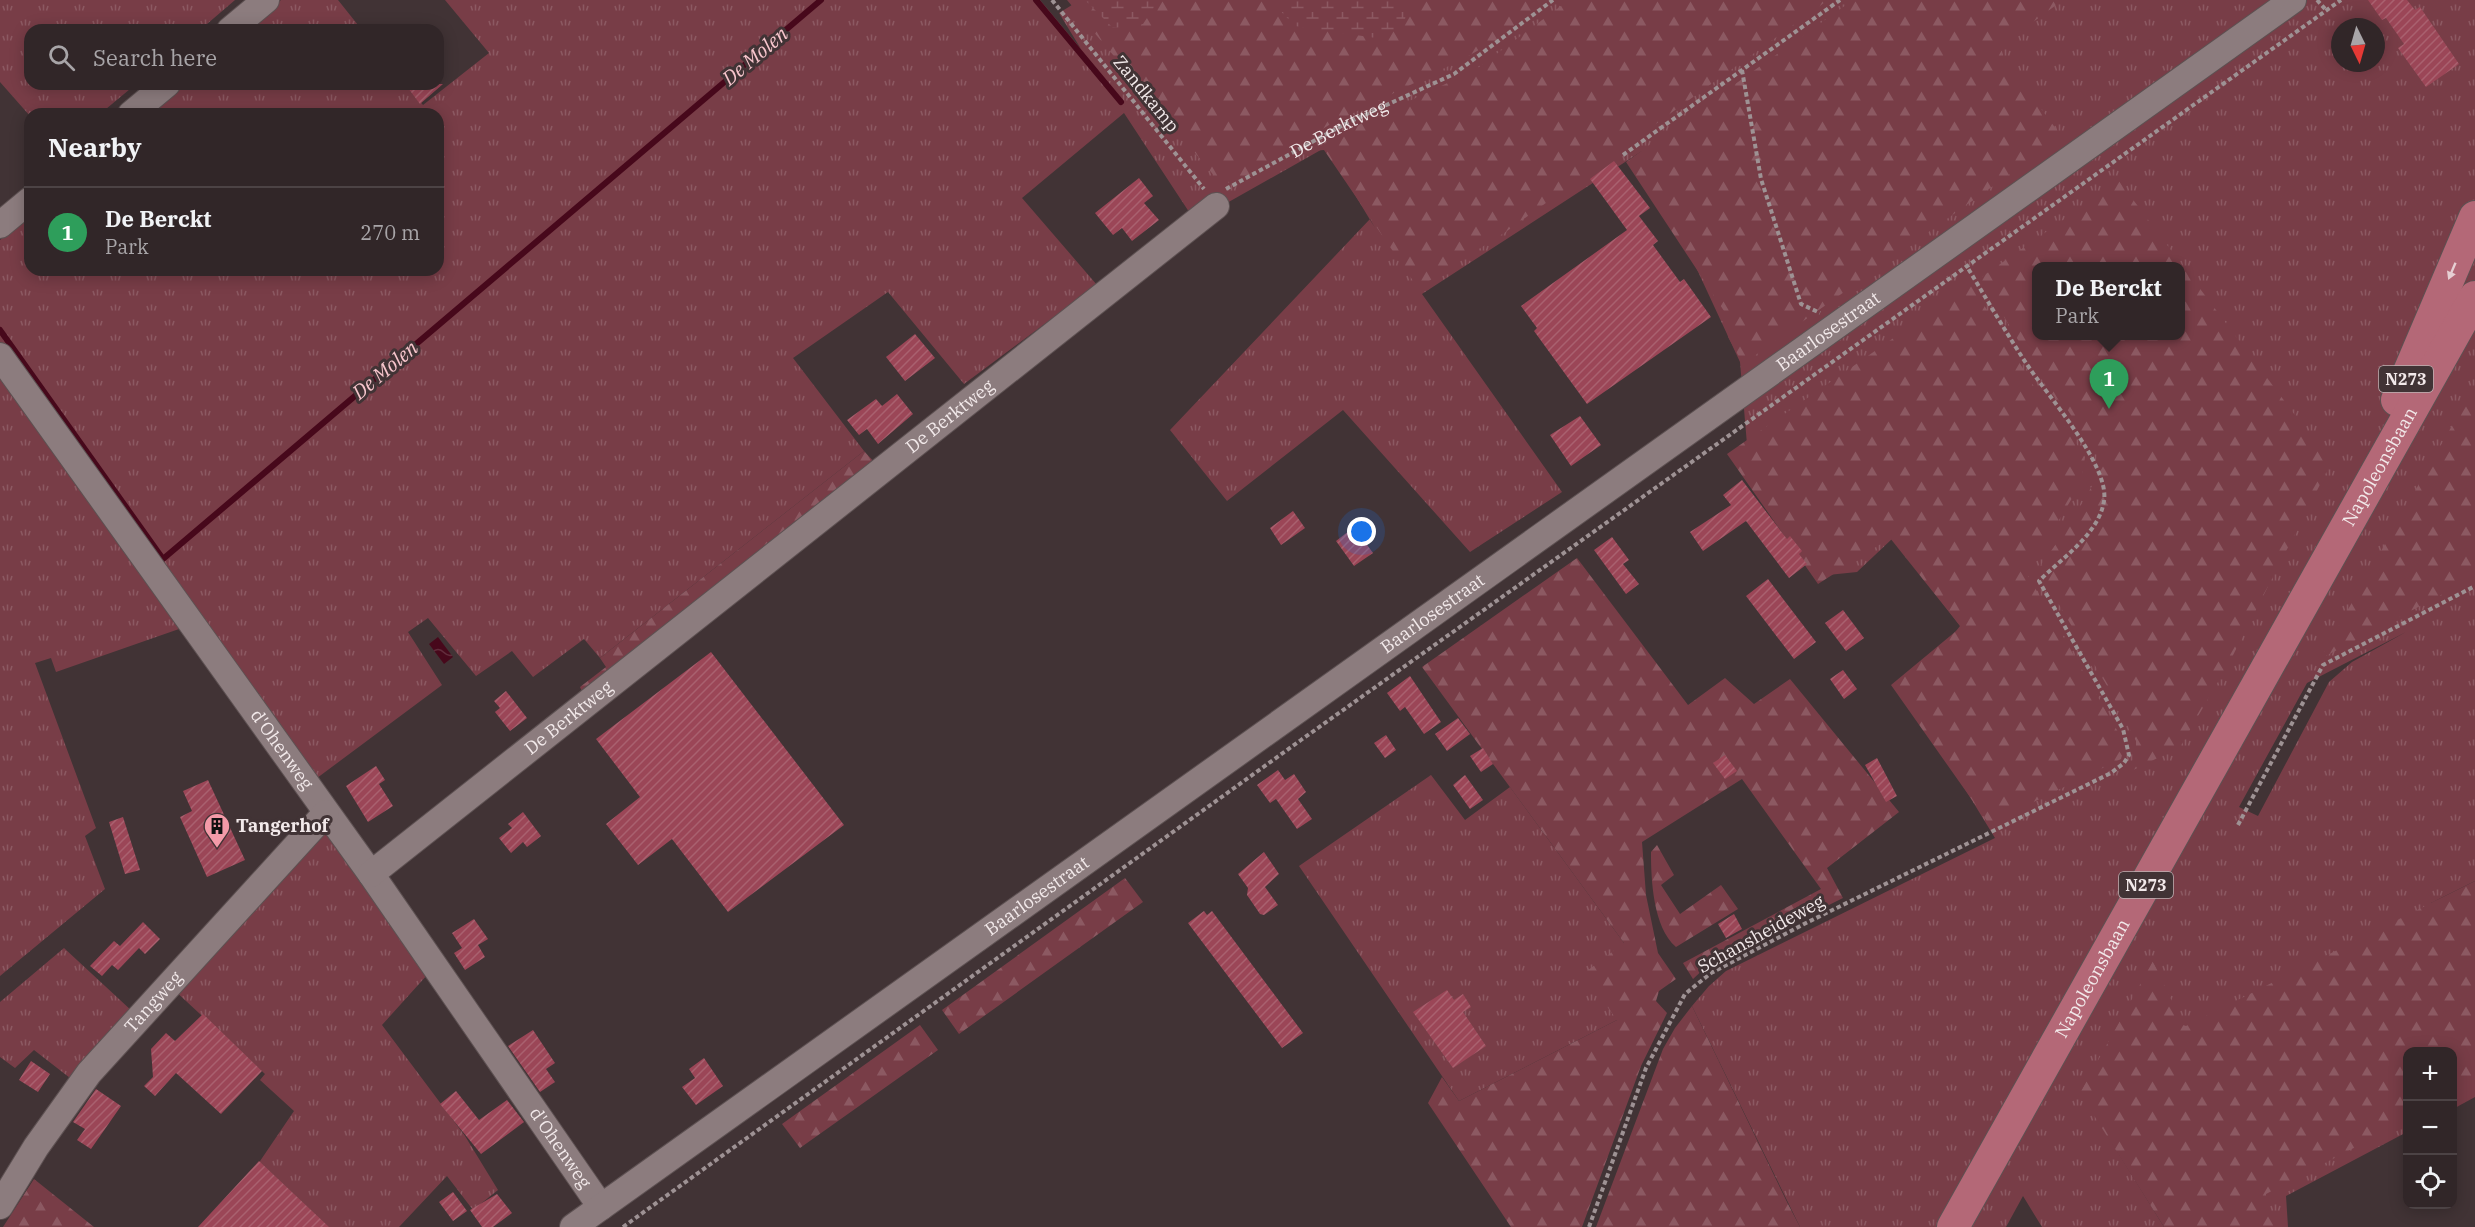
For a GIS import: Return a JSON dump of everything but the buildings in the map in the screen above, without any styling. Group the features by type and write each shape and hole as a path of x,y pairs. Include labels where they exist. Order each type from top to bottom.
{"main road":[{"name":"Napoleonsbaan","path":"2338,542 2475,217"},
{"name":"Napoleonsbaan","path":"1953,1227 2475,297"}],"street":[{"path":"237,24 266,0"},
{"name":"Baarlosestraat","path":"573,1227 2293,0"},
{"path":"138,108 160,90"},
{"path":"0,225 24,205"},
{"name":"De Berktweg","path":"371,874 1216,206"},
{"name":"d'Ohenweg","path":"0,356 371,874 601,1208"},
{"name":"Tangweg","path":"0,1206 36,1147 89,1073 326,813"}],"path":[{"name":"Zandkamp","path":"1052,0 1216,206"},
{"name":"De Berktweg","path":"1216,206 1225,190 1345,124 1454,74 1553,0"},
{"path":"1623,155 1840,0"},
{"path":"2317,0 2326,10"},
{"path":"624,1227 1300,740 1855,348 1966,265 2340,0"},
{"path":"1742,70 1761,179 1801,304 1840,323 1855,348"},
{"name":"Schansheideweg","path":"1589,1227 1646,1068 1685,994 1711,973 1980,836 2111,773 2124,763 2129,755 2123,729 2039,581 2096,525 2104,500 2104,482 2081,438 2027,365 1966,265"},
{"path":"2238,825 2323,665 2475,586"}],"green space":[{"path":"0,0 235,0 207,24 24,24 24,90 129,90 107,108 24,109 0,82"},
{"path":"281,0 338,0 357,24 253,24"},
{"path":"445,0 1040,0 1081,49 1059,13 1080,0 2475,0 2475,881 2431,903 2475,883 2475,1097 2457,1107 2457,1047 2403,1047 2403,1134 2286,1196 2288,1227 2178,1227 2081,1093 2164,1227 2042,1227 2023,1196 2006,1227 1800,1227 1692,1006 1726,971 1995,838 1907,694 1960,626 1893,538 1857,572 1818,576 1748,456 1740,362 1642,151 1422,294 1562,492 1470,552 1343,410 1227,501 1170,430 1370,219 1326,147 1195,221 1124,113 1022,198 1097,285 964,384 888,292 793,358 864,451 600,658 584,639 533,677 512,651 476,676 428,618 408,632 442,685 313,781 0,344 0,240 24,220 24,276 444,276 444,108 155,108 176,90 411,90 423,105 489,53","holes":["2406,632 2352,662 2329,682 2258,816 2239,807 2307,683"]},
{"path":"1067,0 1546,0 1498,39 1463,59 1329,125 1238,181 1230,183 1216,178"},
{"path":"1085,0 1159,0 1143,24 1113,28"},
{"path":"1270,0 1408,0 1404,26 1376,38 1295,26"},
{"path":"1569,0 1828,0 1507,231 1418,288 1324,150 1312,151 1350,129 1475,70"},
{"path":"1853,0 2063,0 2000,46 2002,56 2062,137 1743,364 1728,337 1726,314 1626,162"},
{"path":"2119,181 2180,262 2032,262 2032,340 2185,340 2185,269 2331,463 2229,663 2180,747 2127,773 2136,753 2136,741 2113,696 2038,569 2069,526 2092,486 2097,455 2067,409 2050,392 1980,278"},
{"path":"1971,284 2041,398 2058,416 2085,457 2081,483 2059,520 2024,569 2125,744 2121,759 1989,824 1891,685 1961,627 1890,538 1818,584 1727,454"},
{"path":"0,374 179,629 56,672 51,658 35,663 96,828 85,836 105,889 0,976"},
{"path":"2475,385 2475,577 2320,659"},
{"path":"864,451 876,464 583,694 580,687 606,667 600,658"},
{"path":"1577,558 1688,705 1725,678 1754,704 1790,679 1899,812 1827,868 1843,898 1708,965 1693,979 1683,963 1821,889 1742,779 1642,842 1646,895 1658,953 1676,979 1659,991 1656,1001 1667,1013 1641,1066 1582,1227 1511,1227 1428,1103 1442,1077 1459,1101 1617,1020 1583,974 1624,943 1422,667"},
{"path":"1431,775 1465,820 1510,787 1624,943 1617,1020 1459,1101 1299,866"},
{"path":"325,835 334,839 428,974 382,1025 465,1136 498,1190 473,1210 447,1176 399,1227 319,1227 256,1167 294,1111 260,1080 265,1074 173,989 318,836"},
{"path":"1657,845 1674,875 1661,885 1680,914 1721,885 1738,909 1676,947 1662,928 1655,903 1651,852"},
{"path":"1125,878 1143,902 959,1034 942,1010"},
{"path":"2475,881 2475,1086 2457,1095 2457,1047 2403,1047 2403,1122 2266,1194 2266,1204 2280,1227 2164,1227 2080,1093 2153,961 2183,1025 2186,1026"},
{"path":"64,948 133,1012 79,1085 34,1050 15,1068 0,1057 0,1002"},
{"path":"1692,1006 1800,1227 1596,1227 1663,1049"},
{"path":"920,1025 938,1050 800,1148 782,1124"},
{"path":"34,1179 94,1227 3,1227"}],"water":[{"path":"438,637 453,657 444,664 429,644"}],"waterway":[{"name":"De Molen","path":"0,330 163,559 821,0"},
{"path":"1036,0 1121,102"}],"place":[{"name":"De Berckt","path":"2109,409"},
{"name":"Tangerhof","path":"217,849"}]}
